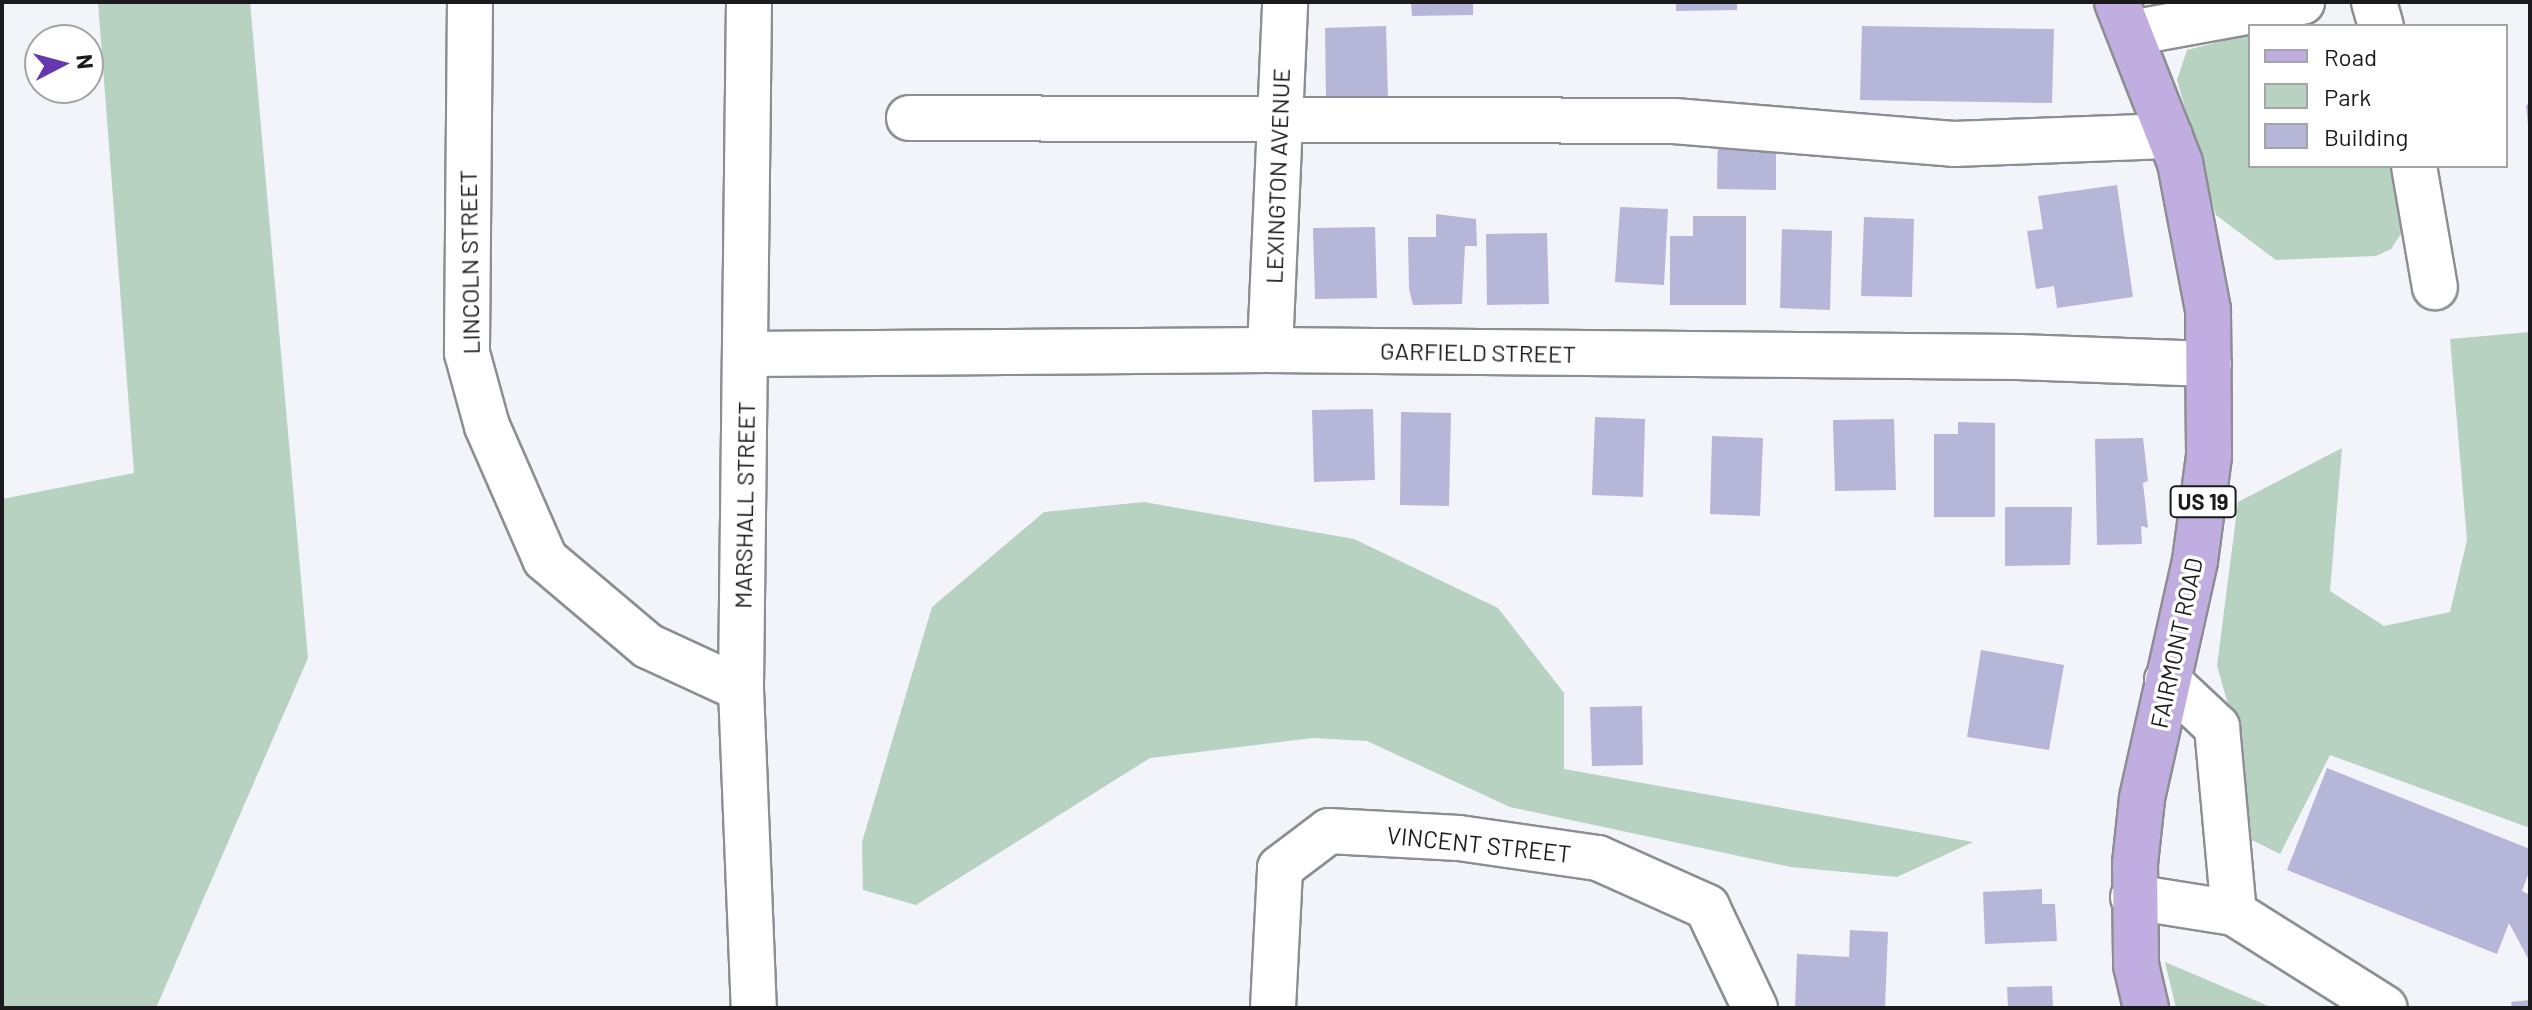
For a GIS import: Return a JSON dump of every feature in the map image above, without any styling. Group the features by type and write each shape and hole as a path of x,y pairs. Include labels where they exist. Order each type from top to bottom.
{"main road":[{"name":"FAIRMONT ROAD","path":"2124,18 2170,136 2208,310 2209,456 2195,561 2142,799 2133,897 2136,965 2146,1008"}],"street":[{"name":"LINCOLN STREET","path":"470,2 467,353 487,426 545,559 648,646 741,689"},
{"name":"MARSHALL STREET","path":"749,2 741,689 754,1008"},
{"name":"LEXINGTON AVENUE","path":"1270,350 1285,2"},
{"path":"2124,18 2302,2"},
{"path":"2374,2 2380,24"},
{"path":"909,118 1674,121 1953,144 2170,136"},
{"path":"2414,168 2435,287"},
{"name":"GARFIELD STREET","path":"746,354 1270,350 2018,357 2209,364"},
{"path":"2167,680 2217,727 2234,913"},
{"name":"VINCENT STREET","path":"1273,1008 1280,868 1329,831 1459,838 1598,858 1707,907 1755,1008"},
{"path":"2133,897 2234,913 2385,1008"}],"green space":[{"path":"98,2 250,2 308,658 156,1008 2,1008 2,499 134,473 104,80 104,24 100,24"},
{"path":"2248,35 2248,168 2396,168 2405,208 2402,232 2391,249 2376,256 2276,260 2216,215 2177,80 2187,50"},
{"path":"2530,332 2530,828 2330,755 2280,854 2252,840 2243,756 2217,666 2238,502 2342,448 2330,591 2384,626 2450,612 2467,540 2450,339"},
{"path":"1144,502 1354,539 1498,608 1564,693 1564,769 1973,842 1897,877 1791,867 1510,807 1367,741 1313,738 1150,758 916,905 863,890 862,842 932,607 1044,512"},
{"path":"2165,962 2273,1008 2176,1008"}],"building":[{"path":"1411,2 1473,2 1473,15 1412,16"},
{"path":"1676,2 1737,2 1737,10 1676,11"},
{"path":"1386,26 1388,98 1326,99 1325,28"},
{"path":"1862,26 2054,29 2052,103 1860,100"},
{"path":"2530,104 2530,125 2528,125 2526,105"},
{"path":"1718,132 1776,133 1776,190 1717,189"},
{"path":"2117,185 2133,297 2057,308 2054,286 2036,289 2027,231 2043,229 2038,196"},
{"path":"1620,207 1668,209 1664,285 1615,282"},
{"path":"1436,214 1476,219 1477,246 1465,246 1462,304 1413,305 1409,289 1408,237 1436,237"},
{"path":"1693,216 1746,216 1746,305 1670,305 1670,236 1693,236"},
{"path":"1864,217 1914,219 1912,297 1861,296"},
{"path":"1375,227 1377,298 1315,299 1313,228"},
{"path":"1782,229 1832,231 1830,310 1780,308"},
{"path":"1547,233 1549,304 1487,305 1486,234"},
{"path":"1373,409 1375,480 1314,482 1312,410"},
{"path":"1401,412 1451,413 1449,506 1400,505"},
{"path":"1595,417 1645,419 1643,497 1592,495"},
{"path":"1894,419 1896,490 1835,491 1833,420"},
{"path":"1958,422 1995,423 1995,517 1934,517 1934,434 1958,434"},
{"path":"1712,436 1763,438 1760,516 1710,514"},
{"path":"2143,438 2148,481 2143,483 2148,528 2141,526 2142,544 2097,545 2095,439"},
{"path":"2005,507 2072,507 2070,565 2005,566"},
{"path":"1981,650 2064,665 2049,750 1967,737"},
{"path":"1642,706 1643,765 1592,766 1590,707"},
{"path":"2327,768 2530,849 2530,870 2522,891 2530,895 2530,962 2509,923 2497,954 2287,870"},
{"path":"2042,889 2042,904 2055,904 2057,941 1985,944 1983,892"},
{"path":"1850,930 1888,932 1885,1008 1795,1008 1797,954 1849,957"},
{"path":"2052,986 2053,1008 2008,1008 2007,987"},
{"path":"2530,1000 2530,1008 2512,1008 2511,1002"}]}
